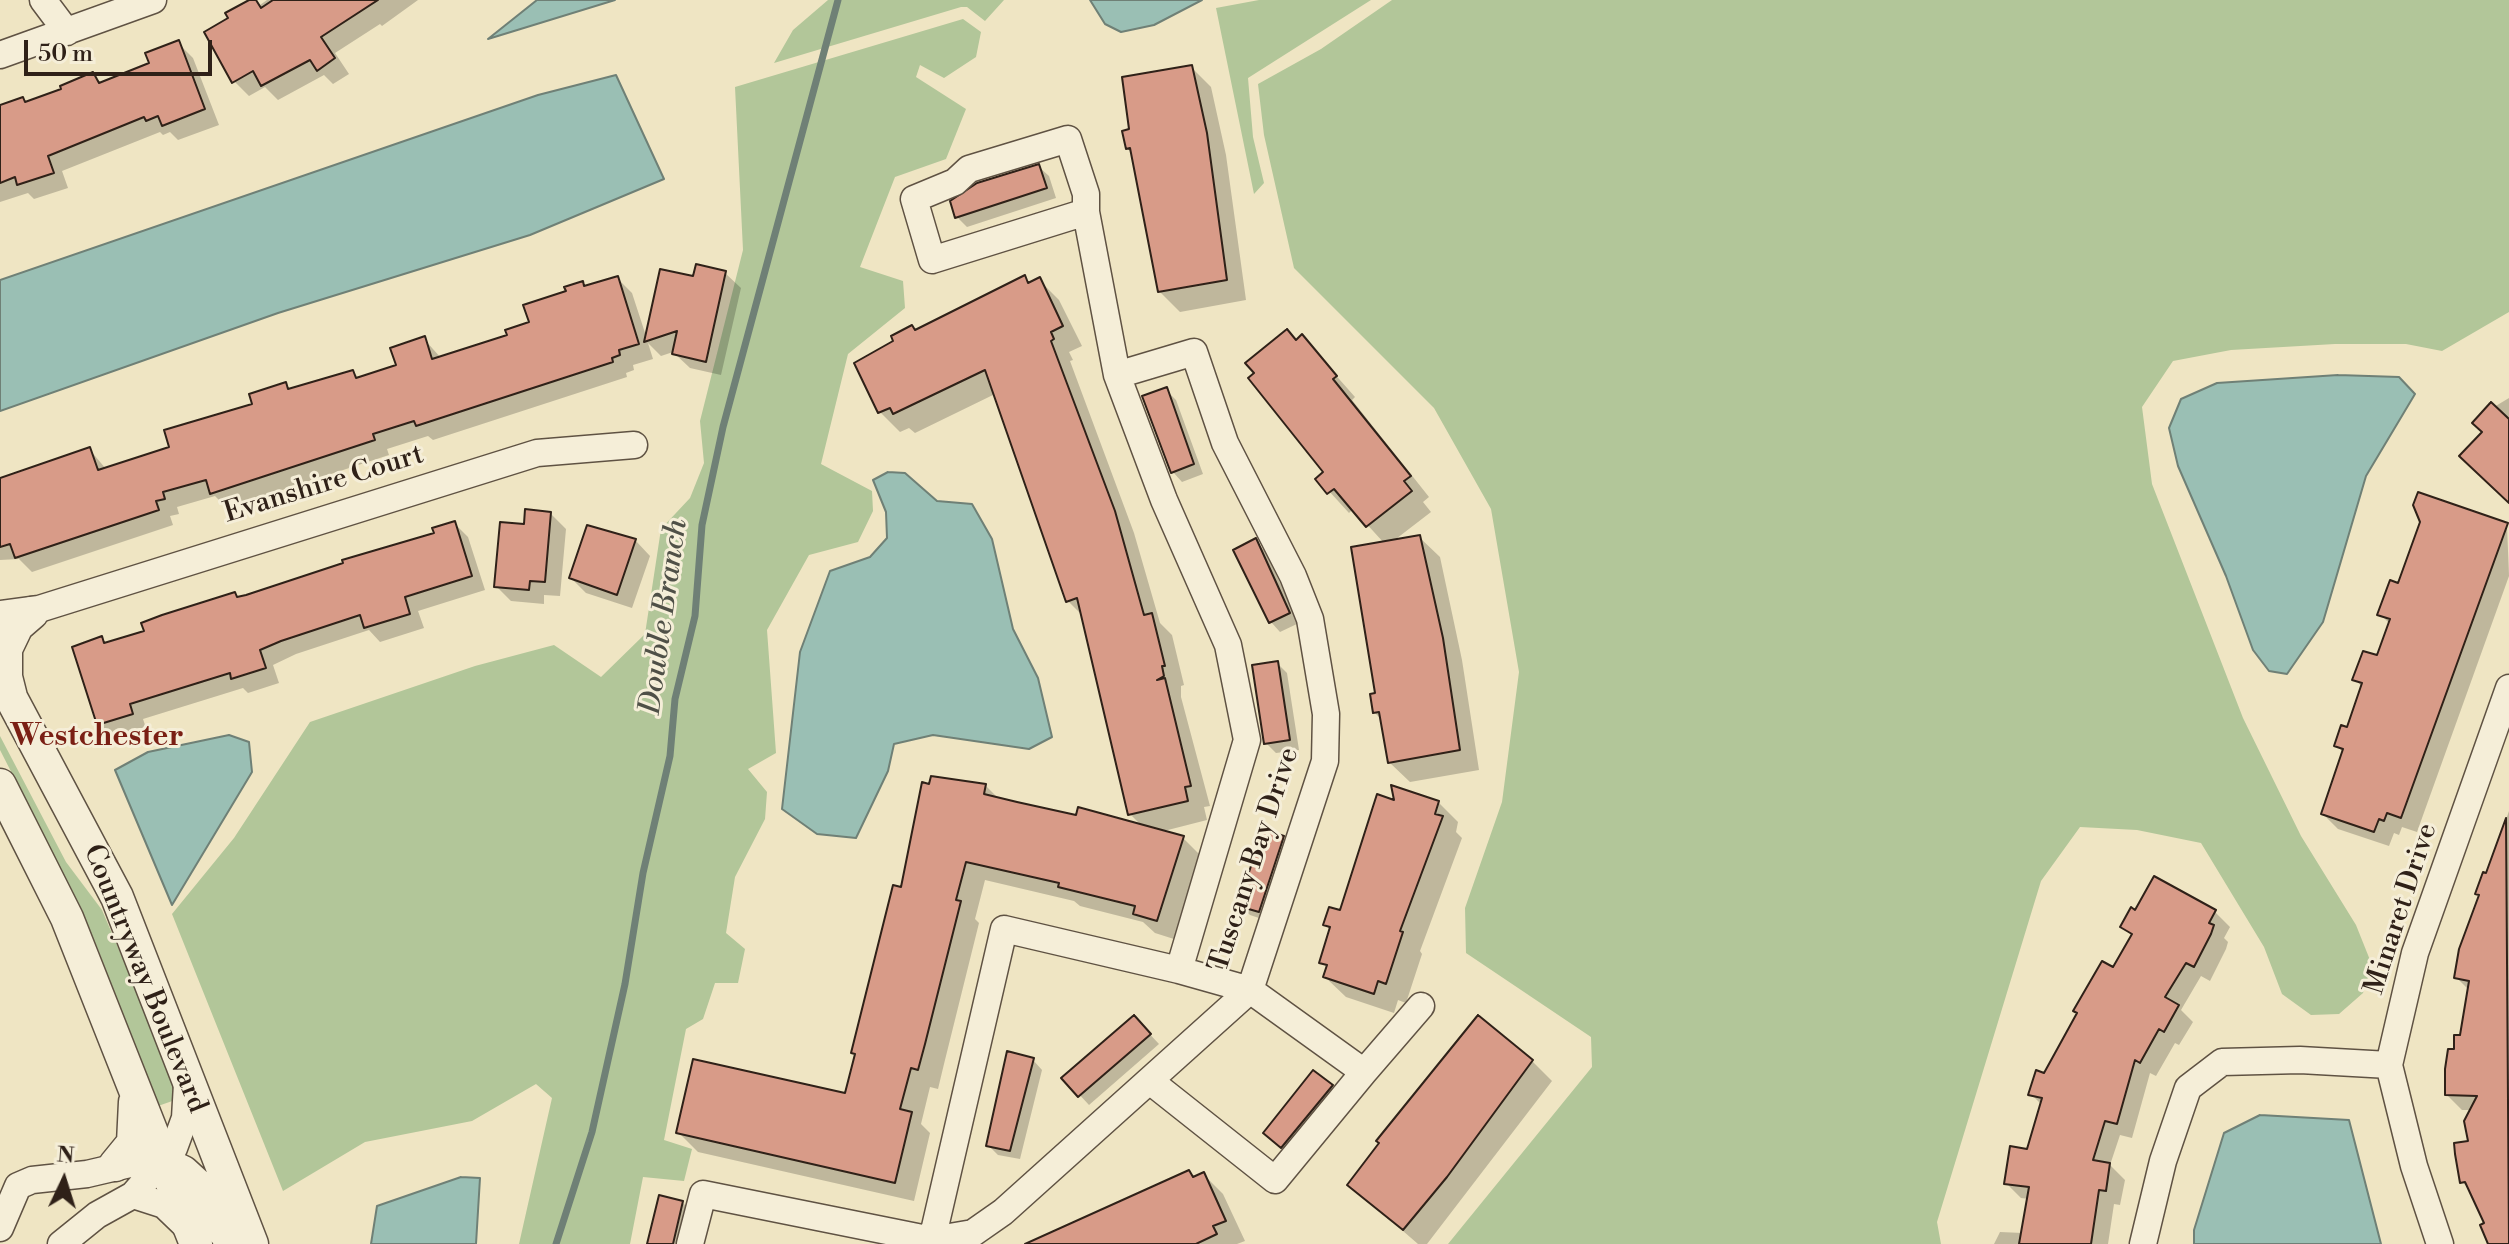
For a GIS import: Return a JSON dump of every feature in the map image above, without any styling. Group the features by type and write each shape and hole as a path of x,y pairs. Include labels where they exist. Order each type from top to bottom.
{"street":[{"path":"43,0 67,32"},
{"path":"0,55 153,0"},
{"name":"Tuscany Bay Drive","path":"934,1242 1004,929 1179,970 1247,740 1228,645 1164,500 1117,375 1086,212 1086,194 1068,139 969,169 955,182 914,199 932,260 1086,212"},
{"name":"Tuscany Bay Drive","path":"690,1244 703,1194 840,1233 934,1242 973,1233 1003,1212 1250,990 1325,761 1326,714 1310,619 1293,576 1225,443 1194,352 1117,375"},
{"name":"Evanshire Court","path":"0,630 35,611 537,453 634,445"},
{"path":"6,687 6,649 17,626 35,611"},
{"name":"Evanshire Court","path":"0,614 35,611"},
{"name":"Countryway Boulevard","path":"6,687 117,897 252,1244"},
{"name":"Minaret Drive","path":"2440,1244 2414,1166 2389,1065 2415,953 2509,688"},
{"name":"Countryway Boulevard","path":"0,785 67,918 193,1237"},
{"path":"1179,970 1250,990 1364,1072"},
{"path":"1150,1081 1275,1180 1421,1006"},
{"path":"2143,1244 2163,1161 2188,1088 2222,1062 2300,1060 2389,1065"},
{"path":"61,1244 97,1215 133,1195 162,1162 182,1134 188,1100 186,1077"},
{"path":"115,1165 133,1143 136,1130 134,1087"},
{"path":"0,1228 18,1186 32,1180 87,1174 115,1165 162,1162 183,1172 206,1193 229,1244"},
{"path":"133,1195 164,1205 193,1237"}],"green space":[{"path":"828,0 1004,0 985,21 967,7 961,7 774,63 793,30"},
{"path":"1259,0 1371,0 1248,78 1253,137 1264,183 1254,194 1216,8"},
{"path":"1392,0 2509,0 2509,312 2442,351 2406,344 2335,344 2231,350 2173,361 2142,407 2152,484 2243,718 2301,836 2356,925 2372,965 2363,993 2339,1014 2311,1015 2282,994 2264,947 2201,843 2137,830 2080,827 2041,881 1937,1222 1941,1244 1448,1244 1592,1067 1591,1037 1466,953 1465,908 1502,802 1519,672 1491,509 1434,408 1294,268 1264,135 1258,84 1321,49"},
{"path":"963,19 981,32 976,57 944,78 920,65 916,77 966,109 946,159 895,177 860,267 903,281 905,308 848,354 821,464 872,491 873,511 858,542 809,555 767,630 776,753 748,769 767,792 765,819 735,877 726,933 745,949 738,983 715,983 703,1019 686,1029 664,1140 692,1149 684,1181 643,1177 630,1244 519,1244 552,1098 536,1084 472,1121 365,1142 283,1191 172,914 234,838 310,722 475,666 554,645 601,677 645,634 661,529 690,498 704,463 700,421 743,250 735,87"},
{"path":"0,736 66,862 102,910 154,1032 178,1099 158,1106 97,947 0,750"}],"water":[{"path":"537,0 615,0 488,39"},
{"path":"1090,0 1202,0 1154,25 1121,32 1105,24"},
{"path":"616,75 664,179 530,235 278,313 0,411 0,280 538,95"},
{"path":"2338,375 2399,377 2415,394 2366,476 2323,622 2287,674 2269,671 2253,650 2226,576 2178,466 2169,428 2181,399 2217,383"},
{"path":"888,472 905,473 937,501 972,504 992,539 1013,629 1038,678 1052,737 1029,749 933,735 894,744 888,771 856,838 817,834 782,809 800,652 830,571 870,557 887,538 886,512 873,480"},
{"path":"229,735 249,742 252,772 172,905 115,770 148,752"},
{"path":"2260,1115 2349,1120 2381,1244 2194,1244 2194,1230 2224,1133"},
{"path":"461,1177 480,1178 476,1244 371,1244 377,1206"}],"building":[{"path":"249,0 256,0 261,8 273,0 378,0 321,37 335,58 317,71 310,60 261,86 253,71 232,83 204,32 228,18 225,13"},
{"path":"179,40 205,109 162,126 158,116 146,121 144,117 48,156 54,173 17,185 15,177 0,183 0,105 23,97 25,102 61,89 60,86 93,72 99,83 149,63 145,53"},
{"path":"1192,65 1207,133 1227,280 1158,292 1130,148 1126,149 1122,131 1129,129 1122,77"},
{"path":"1039,164 1047,188 955,218 950,201 977,183"},
{"path":"696,264 726,271 706,362 672,354 677,331 644,342 660,269 693,276"},
{"path":"1025,275 1028,283 1040,277 1063,326 1051,332 1054,339 1051,341 1115,511 1144,615 1152,613 1165,666 1162,666 1164,676 1157,680 1165,678 1191,786 1185,787 1188,801 1128,815 1077,598 1066,602 985,370 893,414 890,408 878,413 854,363 893,341 891,336 912,325 915,330"},
{"path":"618,276 639,344 619,350 620,355 612,358 613,362 416,426 414,421 373,434 375,440 210,494 206,480 163,492 165,499 156,501 159,510 15,558 10,544 0,547 0,478 90,447 98,470 169,447 164,430 252,404 249,394 286,382 288,389 353,370 356,378 396,365 390,348 425,336 432,359 507,335 505,330 529,322 523,305 566,291 564,287 583,281 584,286"},
{"path":"1287,329 1296,340 1302,334 1337,376 1333,379 1411,476 1404,481 1412,491 1366,527 1334,489 1327,494 1315,479 1323,472 1248,378 1254,373 1245,363"},
{"path":"1167,387 1194,464 1171,473 1142,396"},
{"path":"2491,402 2509,419 2509,503 2459,456 2482,432 2472,423"},
{"path":"2418,492 2508,523 2401,818 2387,813 2384,821 2379,819 2374,832 2321,814 2343,749 2334,746 2341,725 2347,727 2362,683 2352,680 2363,651 2377,655 2390,619 2377,615 2390,580 2398,583 2420,522 2413,505"},
{"path":"525,509 551,512 545,582 530,581 529,590 494,587 500,522 524,524"},
{"path":"455,521 472,576 405,597 410,614 364,628 360,615 281,641 260,650 266,668 231,679 230,673 130,704 133,714 97,725 72,647 102,636 104,643 144,631 141,623 162,615 235,592 237,597 246,595 343,563 342,560 434,533 432,528"},
{"path":"587,525 636,539 617,595 569,578"},
{"path":"1420,535 1443,638 1460,750 1388,763 1379,712 1373,713 1370,694 1375,693 1351,547"},
{"path":"1256,538 1290,613 1269,623 1233,550"},
{"path":"1278,661 1290,740 1264,744 1252,665"},
{"path":"931,776 986,784 984,794 1017,802 1076,815 1078,807 1184,836 1157,921 1133,914 1135,906 1058,887 1059,883 966,862 956,900 961,901 925,1044 918,1070 911,1068 900,1109 912,1112 895,1183 676,1133 693,1059 845,1093 855,1054 851,1053 893,885 901,887 922,782 929,784"},
{"path":"1391,785 1439,801 1435,814 1443,816 1400,931 1403,932 1386,984 1378,981 1374,994 1323,977 1327,965 1319,963 1330,927 1323,925 1329,907 1340,910 1377,794 1394,800"},
{"path":"2506,818 2509,1244 2488,1244 2480,1225 2484,1223 2465,1182 2460,1183 2454,1143 2468,1141 2464,1121 2477,1096 2445,1095 2445,1069 2448,1049 2454,1049 2454,1035 2460,1035 2469,981 2454,978 2459,949 2479,895 2475,894"},
{"path":"1263,829 1284,836 1259,912 1238,906"},
{"path":"2154,876 2216,910 2209,923 2214,925 2211,934 2194,967 2186,963 2165,997 2179,1005 2164,1032 2159,1029 2140,1063 2135,1060 2117,1124 2105,1121 2093,1160 2110,1163 2106,1191 2099,1190 2091,1244 2019,1244 2029,1187 2004,1184 2010,1146 2027,1149 2042,1098 2028,1095 2036,1070 2044,1073 2077,1013 2073,1011 2102,961 2113,967 2132,934 2120,927 2131,907 2135,910"},
{"path":"1134,1015 1151,1034 1078,1097 1061,1078"},
{"path":"1478,1015 1533,1060 1447,1177 1403,1230 1347,1185 1379,1143 1376,1141"},
{"path":"1007,1051 1034,1058 1010,1151 986,1146"},
{"path":"1313,1070 1333,1085 1281,1148 1263,1133"},
{"path":"1189,1170 1193,1177 1204,1172 1226,1221 1213,1226 1217,1234 1196,1244 1025,1244"},
{"path":"659,1195 683,1201 673,1244 647,1244"}],"waterway":[{"name":"Double Branch","path":"556,1244 592,1132 625,984 643,873 670,756 675,699 695,616 702,525 723,427 838,0"}],"district":[{"name":"Westchester","path":"97,738"}]}
